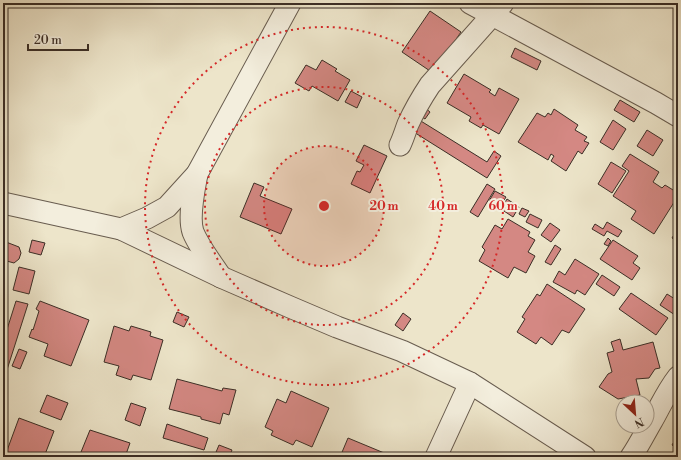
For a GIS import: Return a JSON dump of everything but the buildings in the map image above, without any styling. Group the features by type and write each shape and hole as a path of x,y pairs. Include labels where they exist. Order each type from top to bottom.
{"street":[{"path":"121,229 147,218 167,207 197,174 290,3"},
{"path":"470,3 497,9 678,116"},
{"path":"400,145 423,95 430,85 497,9"},
{"path":"197,174 192,202 191,221 193,231 198,242 221,277"},
{"path":"3,202 121,229 221,277 336,327 402,351 470,383 585,457"},
{"path":"631,457 667,393 678,377"},
{"path":"436,457 470,383"}]}
